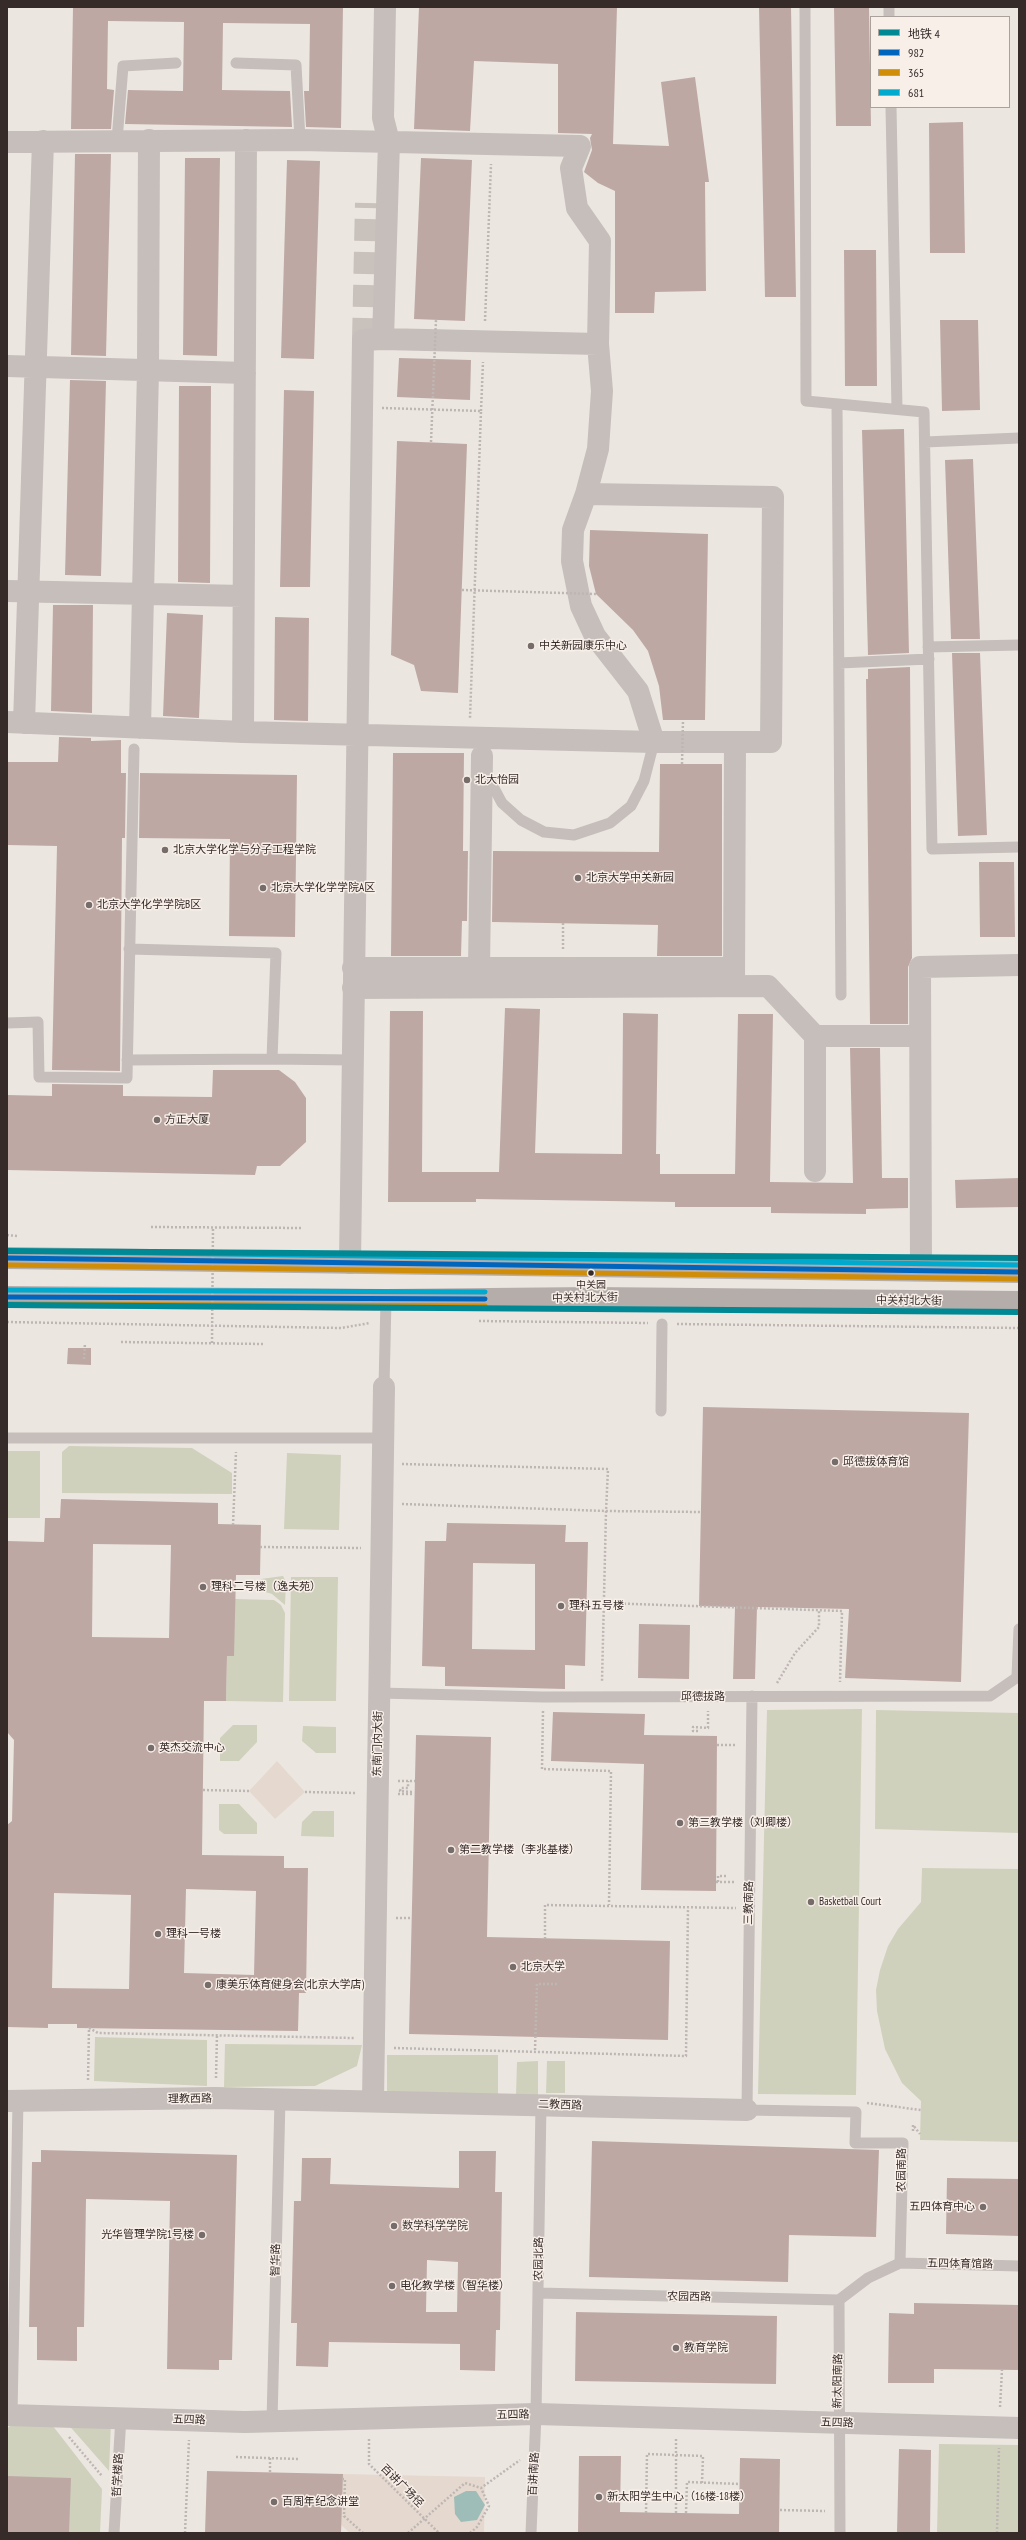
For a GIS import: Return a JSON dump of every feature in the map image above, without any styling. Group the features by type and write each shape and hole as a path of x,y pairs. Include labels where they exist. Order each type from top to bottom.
{"main road":[{"path":"7,1258 1019,1272"},
{"name":"中关村北大街","path":"7,1297 385,1310 600,1298 1019,1302"}],"street":[{"path":"383,339 390,142 383,118 385,7"},
{"path":"7,142 118,140 300,140 580,146 571,168 577,208 600,241 598,344 602,391 598,449 586,494 573,530 572,561 581,606 595,636 638,691 654,742"},
{"path":"140,728 148,370 149,140"},
{"path":"243,732 246,140"},
{"path":"43,141 35,366 17,592 15,723 356,735 478,744 771,742 773,496 586,494"},
{"path":"350,1263 356,735 363,340 383,339 598,344"},
{"path":"7,366 244,373"},
{"path":"17,592 142,596 243,596"},
{"path":"734,977 735,742"},
{"path":"478,744 479,968"},
{"path":"921,1270 920,967 1019,965"},
{"path":"353,978 479,968 734,977 768,986 815,1036 816,1171"},
{"path":"353,978 734,977"},
{"path":"815,1036 920,1036"},
{"name":"东南门内大街","path":"373,2100 374,2043 387,1794 379,1693 384,1387"},
{"name":"理教西路","path":"12,2101 215,2098 373,2100"},
{"name":"二教西路","path":"373,2100 747,2110"},
{"name":"五四路","path":"9,2417 121,2417 272,2421 536,2414 1009,2428"}],"lane":[{"path":"805,7 806,401 924,412 932,849 1019,847"},
{"path":"118,140 123,66 176,63"},
{"path":"236,63 296,65 300,140"},
{"path":"891,108 897,409"},
{"path":"837,404 841,995"},
{"path":"925,442 1019,438"},
{"path":"928,647 1019,645"},
{"path":"839,663 929,659"},
{"path":"478,744 493,788 502,803 521,820 544,832 574,835 610,823 631,806 644,782 654,742"},
{"path":"7,1023 38,1022 39,1077 126,1078 134,749"},
{"path":"129,949 276,953 272,1059"},
{"path":"127,1060 352,1060"},
{"path":"384,1387 385,1310"},
{"path":"661,1412 662,1324"},
{"path":"7,1438 383,1438"},
{"path":"1018,1676 1019,1629"},
{"name":"邱德拔路","path":"379,1693 602,1697 990,1696 1018,1676"},
{"name":"三教南路","path":"747,2110 748,1908 752,1696"},
{"name":"智华路","path":"272,2421 280,2100"},
{"path":"9,2417 12,2101"},
{"name":"农园北路","path":"536,2414 541,2104"},
{"path":"747,2110 856,2112"},
{"name":"农园南路","path":"856,2112 855,2143 903,2143 900,2263"},
{"path":"839,2300 868,2278 900,2263"},
{"name":"五四体育馆路","path":"900,2263 1019,2266"},
{"name":"农园西路","path":"538,2294 839,2300"},
{"name":"新太阳南路","path":"839,2300 838,2423 840,2533"},
{"name":"百讲南路","path":"531,2533 536,2414"},
{"name":"哲学楼路","path":"114,2533 121,2417"}],"path":[{"path":"478,744 481,411 492,144"},
{"path":"431,442 436,320"},
{"path":"381,408 481,411"},
{"path":"462,590 596,594"},
{"path":"682,764 683,720"},
{"path":"151,1227 303,1228"},
{"path":"212,1344 213,1227"},
{"path":"7,1322 341,1328 385,1310"},
{"path":"472,1321 1019,1328"},
{"path":"121,1342 263,1344"},
{"path":"84,1359 85,1343"},
{"path":"233,1525 236,1438"},
{"path":"383,1464 608,1469 602,1697"},
{"path":"382,1504 606,1511 701,1512"},
{"path":"260,1547 382,1548"},
{"path":"604,1604 842,1611 840,1696"},
{"path":"775,1697 775,1687 783,1670 795,1652 819,1627 819,1611"},
{"path":"543,1696 542,1769 611,1771 609,1905"},
{"path":"698,1731 693,1731 693,1727 708,1728"},
{"path":"401,1781 415,1781"},
{"path":"305,1792 412,1794 412,1792 400,1791 401,1788 408,1788 408,1781"},
{"path":"203,1790 249,1791"},
{"path":"722,1882 717,1882 718,1876 728,1876"},
{"path":"545,1938 545,1905 748,1908"},
{"path":"87,2100 89,2028 98,2033 217,2034 535,2051 686,2056 688,1908"},
{"path":"402,1918 412,1918"},
{"path":"535,2051 537,1984 558,1984"},
{"path":"215,2098 217,2034"},
{"path":"856,2112 856,2101 921,2110"},
{"path":"998,2533 1009,2428 1002,2370"},
{"path":"50,2416 117,2492"},
{"path":"676,2418 676,2513"},
{"name":"百讲广场径","path":"369,2419 369,2464 439,2533"},
{"path":"185,2533 190,2420"},
{"path":"481,2488 535,2449"},
{"path":"646,2513 647,2454 703,2456 702,2483"},
{"path":"236,2457 299,2459"},
{"path":"270,2458 270,2472"},
{"path":"342,2479 345,2479 344,2516 363,2533"},
{"path":"686,2513 687,2482 740,2484"},
{"path":"408,2533 423,2518 465,2483 481,2488 489,2506 477,2527 470,2533"},
{"path":"780,2510 839,2511"}],"green space":[{"path":"69,1446 192,1448 232,1473 232,1494 62,1493 62,1452"},
{"path":"7,1451 40,1451 40,1518 7,1518"},
{"path":"287,1453 341,1455 339,1530 284,1529"},
{"path":"283,1576 286,1582 285,1605 272,1594 262,1591 261,1579"},
{"path":"291,1577 338,1577 336,1701 289,1701"},
{"path":"235,1599 274,1600 281,1605 285,1613 283,1702 226,1701 227,1656"},
{"name":"Basketball Court","path":"862,1709 856,2095 758,2094 767,1710"},
{"path":"876,1710 1019,1713 1019,1833 875,1829"},
{"path":"233,1725 257,1725 257,1742 239,1761 220,1761 220,1738"},
{"path":"303,1726 336,1727 336,1753 316,1753 302,1741"},
{"path":"219,1804 239,1804 257,1823 257,1834 224,1834 219,1830"},
{"path":"313,1811 334,1811 334,1837 301,1836 302,1822"},
{"path":"922,1868 1019,1869 1019,2142 920,2140 921,2101 902,2083 885,2049 877,2011 876,1990 880,1970 888,1946 898,1929 921,1902"},
{"path":"95,2037 207,2040 207,2086 94,2081"},
{"path":"225,2044 362,2045 357,2066 315,2086 224,2087"},
{"path":"387,2055 498,2055 498,2095 387,2094"},
{"path":"538,2061 538,2095 516,2095 517,2062"},
{"path":"547,2061 565,2061 565,2093 546,2093"},
{"path":"14,2421 49,2421 102,2489 100,2533 7,2533 7,2429"},
{"path":"66,2422 111,2422 109,2471"},
{"path":"939,2444 1019,2445 1019,2533 937,2533"}],"shaded area":[{"path":"277,1761 305,1792 275,1819 249,1791"},
{"path":"342,2474 485,2477 484,2533 350,2533 341,2525"}],"water":[{"path":"466,2491 476,2491 485,2505 477,2520 461,2522 455,2514 454,2497"}],"building":[{"path":"73,7 343,7 341,128 306,127 304,91 309,91 310,24 223,23 222,90 290,91 292,127 125,124 128,90 183,91 184,22 108,21 107,89 114,90 111,129 71,129"},
{"path":"419,7 617,7 613,144 669,146 661,82 695,77 709,182 705,182 706,291 655,292 654,313 615,313 615,191 598,183 584,172 592,150 590,138 592,134 558,133 558,64 474,61 470,131 414,129"},
{"path":"759,7 791,7 796,297 765,297"},
{"path":"834,7 869,7 871,126 836,126"},
{"path":"963,122 965,253 930,253 929,123"},
{"path":"75,154 111,154 106,356 71,355"},
{"path":"185,158 220,158 217,356 183,355"},
{"path":"421,158 472,160 465,321 414,319"},
{"path":"287,160 320,161 314,359 281,358"},
{"path":"844,250 876,250 877,386 845,386"},
{"path":"940,320 978,320 980,410 942,411"},
{"path":"399,358 471,360 470,400 397,397"},
{"path":"70,380 106,381 101,576 65,575"},
{"path":"179,386 211,386 210,583 178,582"},
{"path":"284,390 314,391 310,587 280,587"},
{"path":"904,429 909,653 868,655 862,430"},
{"path":"397,441 467,444 458,693 421,691 414,665 391,655"},
{"path":"973,459 980,639 951,639 945,460"},
{"path":"590,530 708,534 705,720 663,720 659,686 648,651 633,630 596,594 589,566"},
{"path":"53,605 93,605 92,713 51,711"},
{"path":"167,613 203,615 199,718 163,716"},
{"path":"275,617 309,618 308,721 274,720"},
{"path":"952,653 980,653 987,835 958,836"},
{"path":"910,667 912,958 908,967 908,1024 870,1024 866,679 868,679 868,669"},
{"name":"北京大学化学学院B区","path":"59,737 91,738 91,741 121,740 121,773 126,773 125,838 122,838 120,1071 52,1070 57,846 7,845 7,762 58,762"},
{"path":"393,753 464,753 463,851 468,851 467,921 462,921 461,956 391,956"},
{"path":"660,764 722,764 722,956 657,956 658,925 492,922 493,851 659,852"},
{"name":"北京大学化学学院A区","path":"140,773 297,775 295,937 229,936 230,839 139,838"},
{"path":"979,862 1014,862 1015,937 980,937"},
{"path":"505,1008 540,1009 535,1153 622,1154 623,1013 658,1014 656,1154 660,1154 660,1174 735,1174 738,1014 773,1014 770,1182 853,1183 850,1048 880,1048 882,1178 908,1178 908,1208 866,1209 866,1214 771,1213 771,1207 675,1207 675,1202 476,1199 476,1202 388,1202 390,1011 423,1011 422,1172 499,1172"},
{"name":"方正大厦","path":"213,1070 279,1070 295,1082 306,1098 306,1142 280,1166 257,1166 255,1175 7,1170 7,1095 52,1096 52,1084 123,1085 123,1096 212,1097"},
{"path":"1019,1178 1019,1207 956,1208 955,1180"},
{"path":"68,1348 91,1348 91,1365 67,1364"},
{"name":"邱德拔体育馆","path":"703,1407 969,1413 961,1682 845,1678 849,1609 757,1607 755,1679 733,1679 735,1607 699,1606"},
{"path":"61,1499 218,1503 218,1524 261,1525 260,1575 236,1575 234,1656 227,1656 226,1701 204,1701 202,1855 284,1856 284,1868 308,1868 306,1993 299,1993 298,2031 77,2028 77,2024 48,2024 48,2028 7,2027 7,1825 12,1821 14,1740 7,1732 7,1541 44,1542 45,1518 60,1518","holes":["93,1544 171,1545 169,1638 92,1637","186,1889 256,1891 254,1975 184,1973","54,1893 131,1895 129,1989 52,1988"]},
{"name":"理科五号楼","path":"447,1523 566,1525 565,1542 588,1542 585,1666 565,1665 565,1689 445,1686 445,1667 422,1666 425,1541 446,1541","holes":["473,1563 535,1564 535,1650 472,1649"]},
{"path":"639,1624 690,1625 689,1679 638,1678"},
{"name":"第三教学楼（刘卿楼）","path":"553,1712 645,1714 644,1735 717,1736 716,1891 641,1890 644,1764 551,1761"},
{"name":"第二教学楼（李兆基楼）","path":"416,1735 491,1737 487,1937 670,1941 668,2040 409,2034"},
{"path":"592,2141 879,2150 876,2237 789,2235 788,2282 589,2277"},
{"name":"光华管理学院1号楼","path":"41,2150 237,2155 232,2360 219,2360 219,2370 167,2369 170,2201 86,2199 84,2327 77,2327 77,2361 37,2360 37,2327 29,2327 32,2162 41,2162"},
{"name":"电化教学楼（智华楼）","path":"459,2151 496,2151 495,2192 502,2192 500,2330 496,2330 495,2371 460,2370 460,2344 329,2342 328,2367 296,2366 297,2323 291,2323 294,2201 301,2201 302,2158 331,2158 330,2184 459,2188","holes":["427,2260 458,2262 457,2312 426,2312"]},
{"name":"五四体育中心","path":"947,2178 1019,2179 1019,2236 946,2234"},
{"path":"914,2303 1019,2305 1019,2370 934,2369 934,2383 888,2383 889,2313 914,2314"},
{"name":"教育学院","path":"576,2312 777,2316 776,2384 575,2381"},
{"path":"899,2449 931,2450 930,2533 897,2533"},
{"name":"新太阳学生中心（16楼-18楼）","path":"579,2456 621,2456 620,2512 739,2514 740,2458 780,2459 779,2533 578,2533"},
{"name":"百周年纪念讲堂","path":"207,2471 343,2474 341,2533 205,2533"},
{"path":"7,2476 71,2478 69,2533 7,2533"}],"tunnel":[{"path":"363,340 366,203"}],"metro line":[{"name":"4","path":"7,1251 1019,1258"},
{"name":"4","path":"7,1305 1019,1312"}],"transit line":[{"name":"681","path":"7,1251 1019,1265"},
{"name":"982","path":"7,1258 1019,1272"},
{"name":"365","path":"7,1265 1019,1279"},
{"name":"681","path":"7,1290 485,1292"},
{"name":"982","path":"7,1297 485,1299"},
{"name":"365","path":"7,1304 485,1306"}],"place":[{"name":"中关新园康乐中心","path":"531,646"},
{"name":"北大怡园","path":"467,780"},
{"name":"北京大学化学与分子工程学院","path":"165,850"},
{"name":"北京大学中关新园","path":"578,878"},
{"name":"北京大学化学学院A区","path":"263,888"},
{"name":"北京大学化学学院B区","path":"89,905"},
{"name":"方正大厦","path":"157,1120"},
{"name":"中关园","path":"591,1273"},
{"name":"邱德拔体育馆","path":"835,1462"},
{"name":"理科二号楼（逸夫苑）","path":"203,1587"},
{"name":"理科五号楼","path":"561,1606"},
{"name":"英杰交流中心","path":"151,1748"},
{"name":"第三教学楼（刘卿楼）","path":"680,1823"},
{"name":"第二教学楼（李兆基楼）","path":"451,1850"},
{"name":"Basketball Court","path":"811,1902"},
{"name":"理科一号楼","path":"158,1934"},
{"name":"北京大学","path":"513,1967"},
{"name":"康美乐体育健身会(北京大学店)","path":"208,1985"},
{"name":"五四体育中心","path":"983,2207"},
{"name":"数学科学学院","path":"394,2226"},
{"name":"光华管理学院1号楼","path":"202,2235"},
{"name":"电化教学楼（智华楼）","path":"392,2286"},
{"name":"教育学院","path":"676,2348"},
{"name":"新太阳学生中心（16楼-18楼）","path":"599,2497"},
{"name":"百周年纪念讲堂","path":"274,2502"}]}
